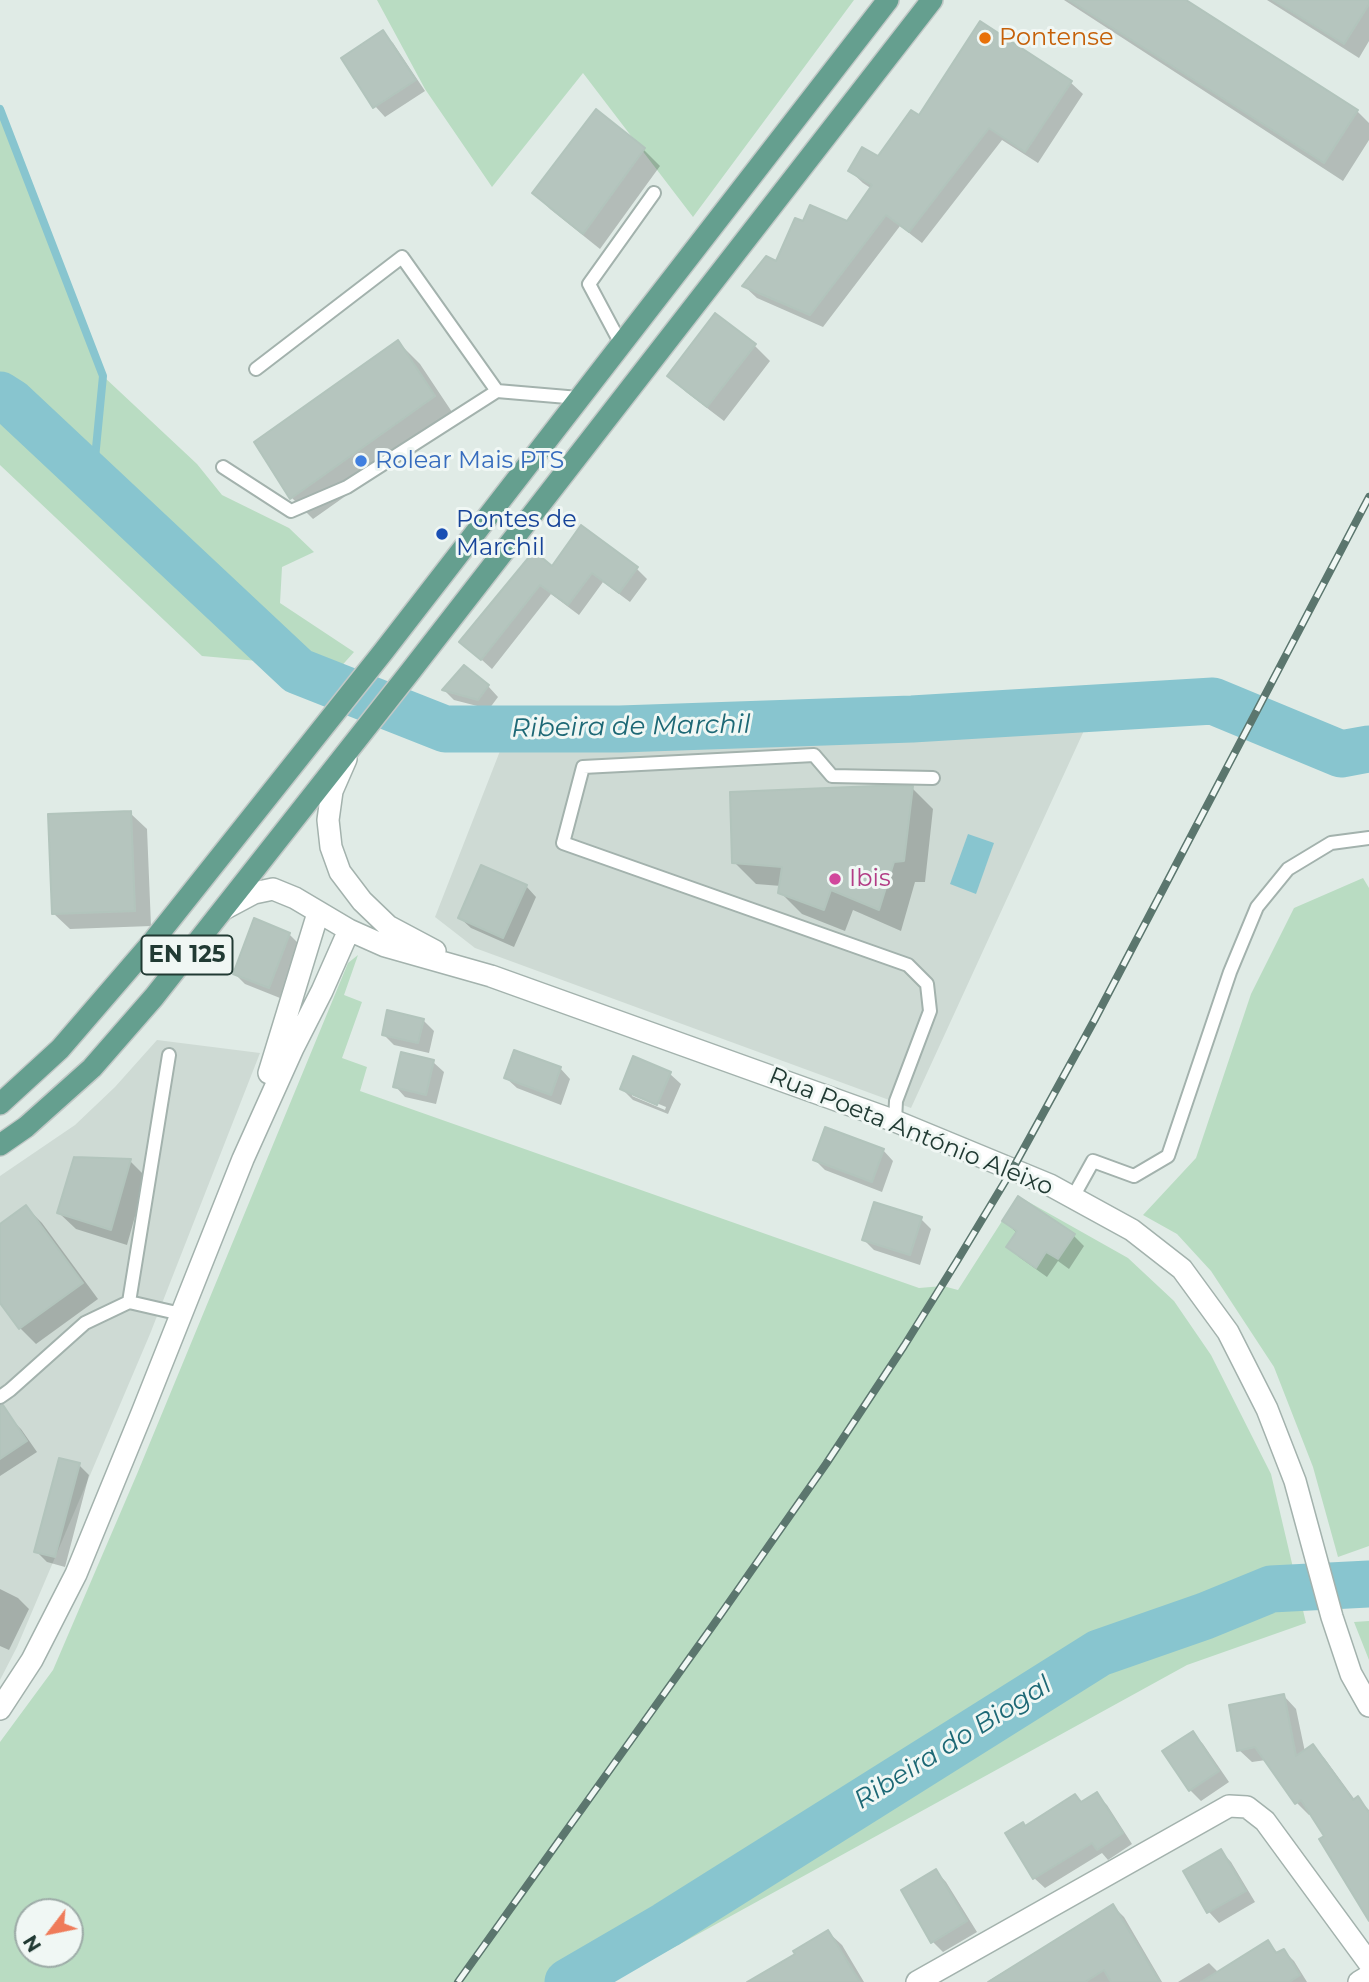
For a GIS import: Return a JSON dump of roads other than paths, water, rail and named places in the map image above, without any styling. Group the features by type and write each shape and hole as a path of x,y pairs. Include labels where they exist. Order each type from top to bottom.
{"main road":[{"path":"0,1104 60,1049 145,950 383,652 888,0"},
{"path":"353,744 932,0"},
{"name":"EN 125","path":"0,1145 26,1127 92,1068 153,997 353,744"}],"street":[{"name":"Rua Poeta António Aleixo","path":"353,744 332,791 328,820 331,847 340,872 362,901 388,926 436,952 491,976 895,1121 1050,1185 1132,1230 1182,1269 1228,1332 1268,1409 1295,1481 1317,1567 1351,1674 1369,1706"},
{"name":"Rua Poeta António Aleixo","path":"223,909 254,892 273,889 385,946 491,976"},
{"path":"243,1158 317,913"},
{"path":"0,1709 32,1660 76,1574 243,1158 349,930"},
{"path":"917,1982 1229,1806 1247,1807 1265,1821 1365,1953"},
{"path":"1359,1982 1369,1976"}],"lane":[{"path":"621,344 589,284 654,193"},
{"path":"256,369 402,257 497,391"},
{"path":"223,467 291,511 347,487 497,391 579,398"},
{"path":"895,1121 896,1101 930,1011 927,984 908,965 564,842 583,767 814,755 832,776 933,778"},
{"path":"1073,1197 1093,1161 1134,1176 1168,1156 1225,985 1257,907 1288,869 1331,843 1369,838"},
{"path":"129,1302 169,1055"},
{"path":"0,1397 85,1323 129,1302 181,1314"}],"water":[{"path":"968,834 994,843 976,894 950,884"}],"waterway":[{"path":"0,109 103,376 93,479"},
{"name":"Ribeira de Marchil","path":"0,395 11,402 298,671 445,729 620,729 912,719 1213,701 1341,754 1369,749"},
{"name":"Ribeira do Biogal","path":"568,1982 666,1925 1099,1653 1205,1616 1271,1589 1369,1584"}],"railway":[{"path":"458,1982 826,1464 957,1261 1012,1170 1095,1019 1369,497"}],"place":[{"name":"Pontense","path":"985,38"},
{"name":"Rolear Mais PTS","path":"361,461"},
{"name":"Pontes de Marchil","path":"442,534"},
{"name":"Ibis","path":"835,879"}]}
